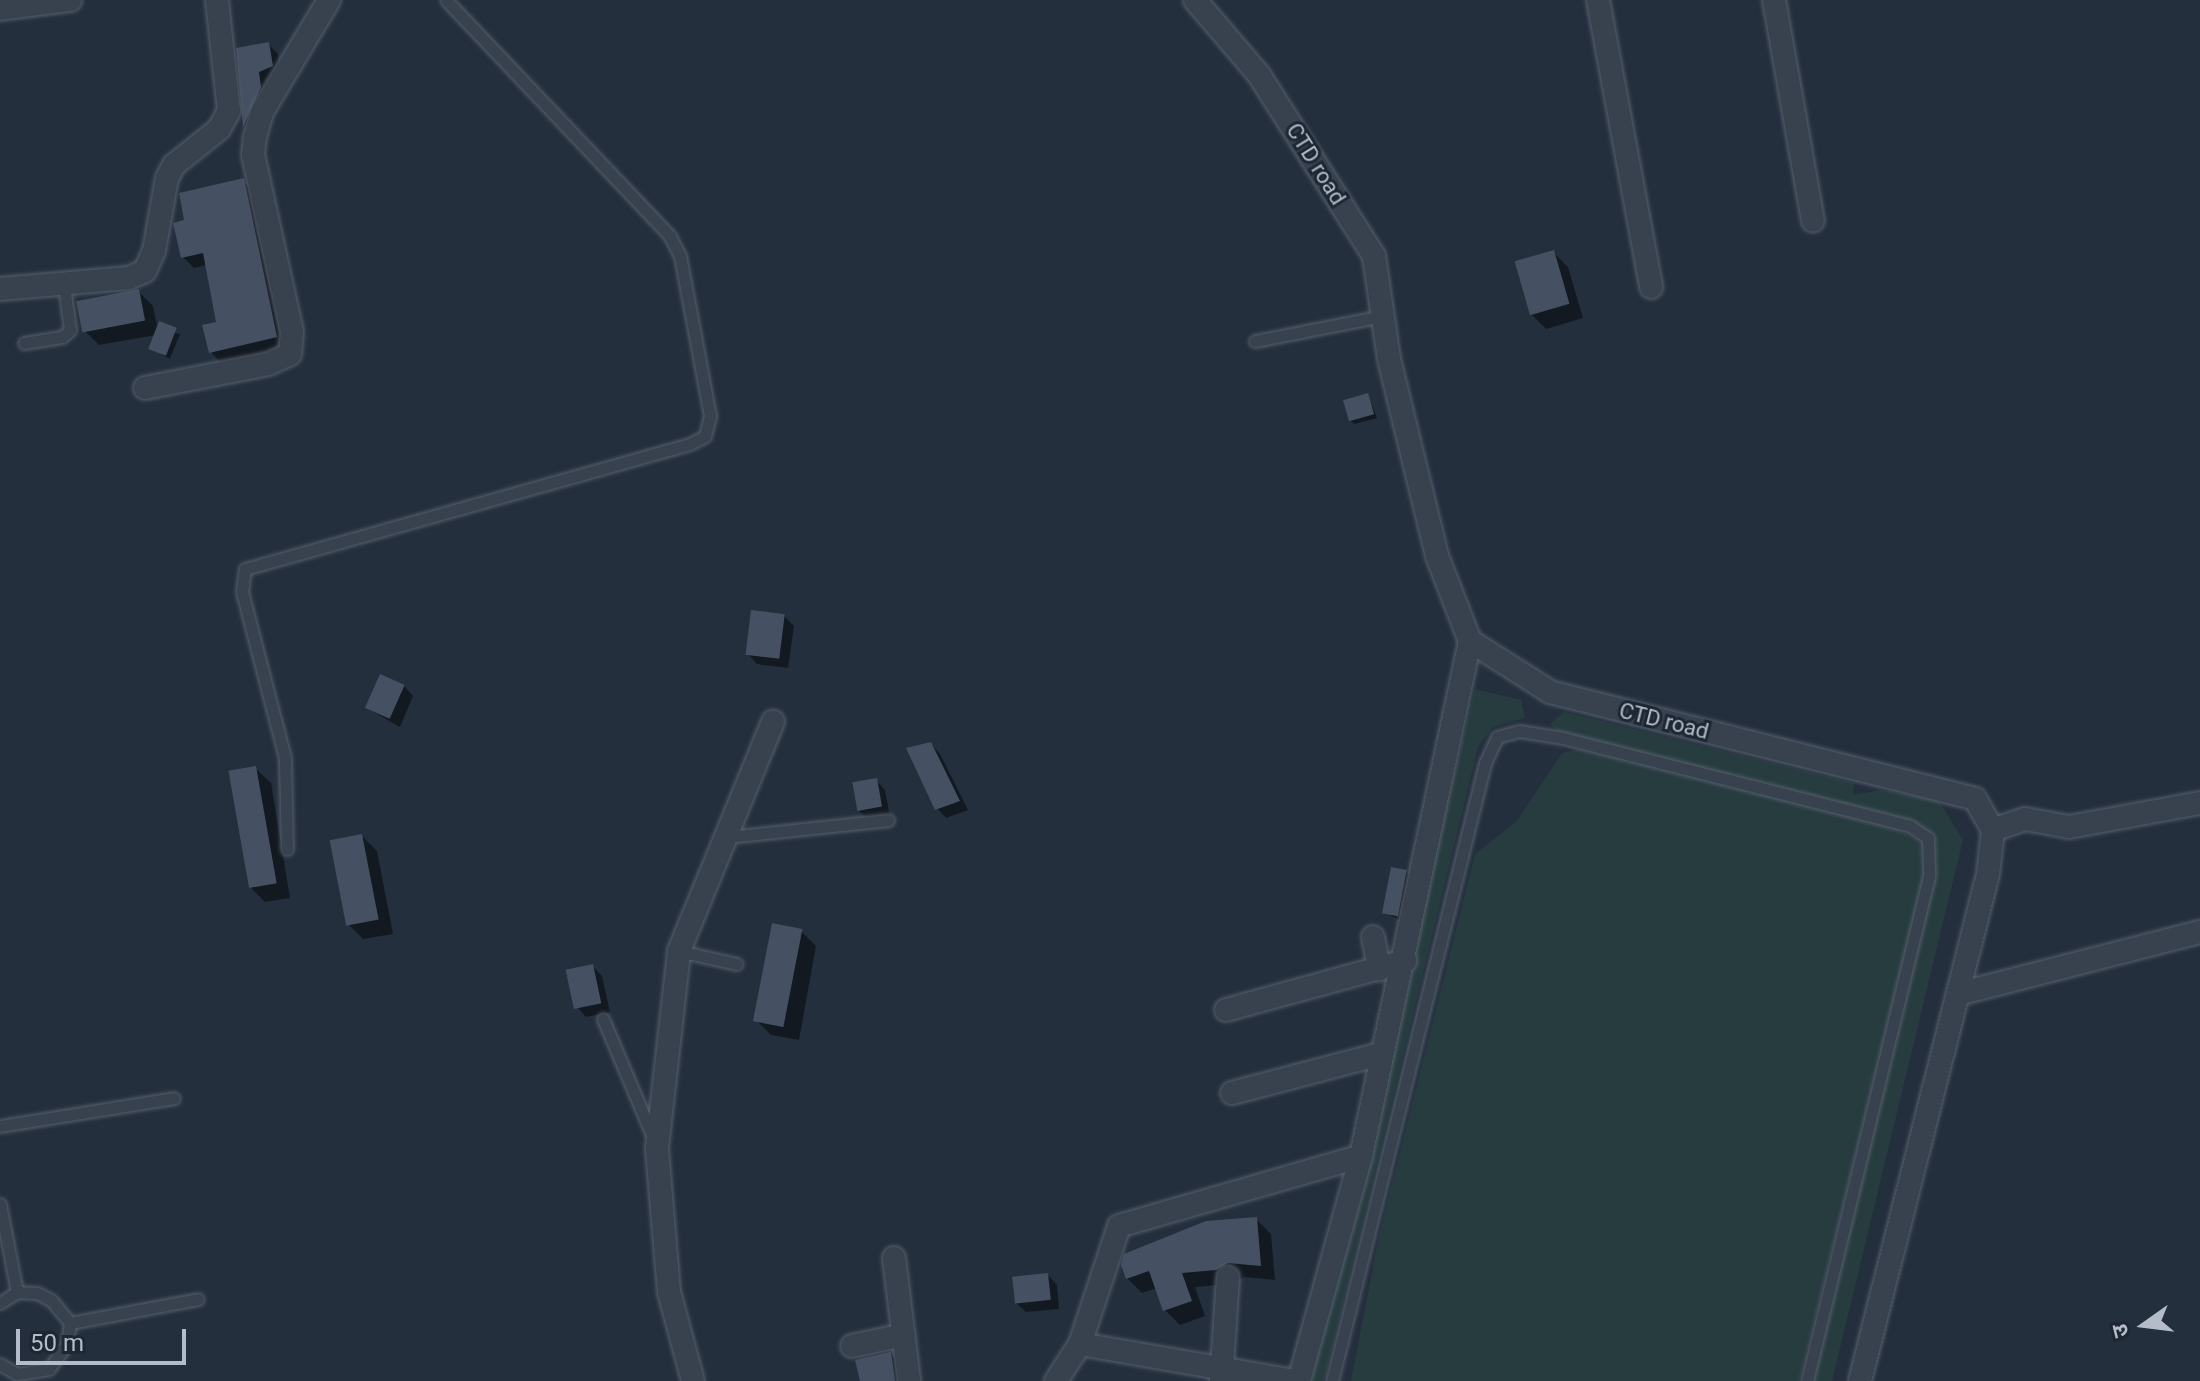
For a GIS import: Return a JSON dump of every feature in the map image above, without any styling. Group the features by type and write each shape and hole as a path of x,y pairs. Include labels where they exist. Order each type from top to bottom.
{"street":[{"path":"0,9 70,0"},
{"path":"0,289 129,278 145,271 154,251 167,178 174,165 219,129 229,111 217,0"},
{"path":"145,388 268,364 290,354 292,332 253,155 262,112 329,0"},
{"name":"CTD road","path":"1195,0 1259,75 1374,256 1383,316 1437,556 1470,641 1550,692 1975,799 1993,830"},
{"path":"1598,0 1651,287"},
{"path":"1774,0 1813,221"},
{"path":"1080,1344 1222,1376 1297,1381 1361,1156 1381,1054 1405,961 1470,641"},
{"path":"693,1381 669,1292 657,1148 679,951 729,837 732,819 773,722"},
{"path":"1860,1381 1988,874 1993,830 2025,819 2069,827 2200,803"},
{"path":"1958,994 2200,932"},
{"path":"1373,937 1379,969"},
{"path":"1226,1010 1405,961"},
{"path":"1232,1093 1381,1054"},
{"path":"1056,1381 1080,1344 1119,1226 1361,1156"},
{"path":"894,1258 909,1381"},
{"path":"1222,1376 1228,1277"},
{"path":"852,1346 904,1335"}],"lane":[{"path":"287,849 285,758 242,592 245,569 690,444 705,436 710,416 680,256 670,236 446,0"},
{"path":"24,343 62,337 70,330 64,285"},
{"path":"1255,341 1383,316"},
{"path":"1332,1381 1485,763 1497,737 1536,726 1910,826 1928,838 1929,876 1807,1381"},
{"path":"729,837 888,820"},
{"path":"679,951 737,964"},
{"path":"603,1019 657,1148"},
{"path":"0,1126 174,1098"},
{"path":"0,1204 17,1292"},
{"path":"0,1303 17,1292 51,1300 70,1323"},
{"path":"70,1323 198,1299"},
{"path":"0,1364 33,1378 60,1358 70,1323"}],"green space":[{"path":"1475,689 1521,700 1525,718 1493,727 1478,747 1324,1381 1308,1381"},
{"path":"1564,712 1854,783 1853,795 1882,790 1939,801 1963,840 1832,1381 1810,1381 1935,870 1931,834 1912,823 1561,734 1550,724"},
{"path":"1580,749 1894,827 1925,845 1926,872 1799,1381 1351,1381 1380,1231 1475,854 1516,822 1562,753"}],"building":[{"path":"269,42 273,66 259,72 261,87 243,127 236,48"},
{"path":"244,178 277,337 209,353 202,325 216,322 203,253 181,258 173,223 184,220 179,193"},
{"path":"1554,250 1569,304 1530,315 1515,261"},
{"path":"139,289 145,320 82,333 76,301"},
{"path":"159,321 177,328 166,356 148,349"},
{"path":"1368,393 1374,414 1349,421 1343,400"},
{"path":"751,610 785,614 779,659 746,655"},
{"path":"380,674 405,685 390,719 365,708"},
{"path":"931,742 960,801 935,810 906,748"},
{"path":"256,766 277,883 249,888 228,771"},
{"path":"877,778 882,807 857,811 852,782"},
{"path":"362,834 379,919 346,926 330,840"},
{"path":"1391,867 1407,870 1398,916 1382,913"},
{"path":"772,923 802,929 783,1027 753,1021"},
{"path":"593,964 601,1003 574,1009 566,970"},
{"path":"1257,1217 1261,1266 1228,1263 1216,1270 1182,1273 1192,1301 1163,1311 1149,1271 1126,1279 1121,1265 1124,1254 1206,1221"},
{"path":"1048,1273 1051,1300 1015,1304 1012,1277"},
{"path":"891,1352 895,1381 860,1381 855,1360"}]}
